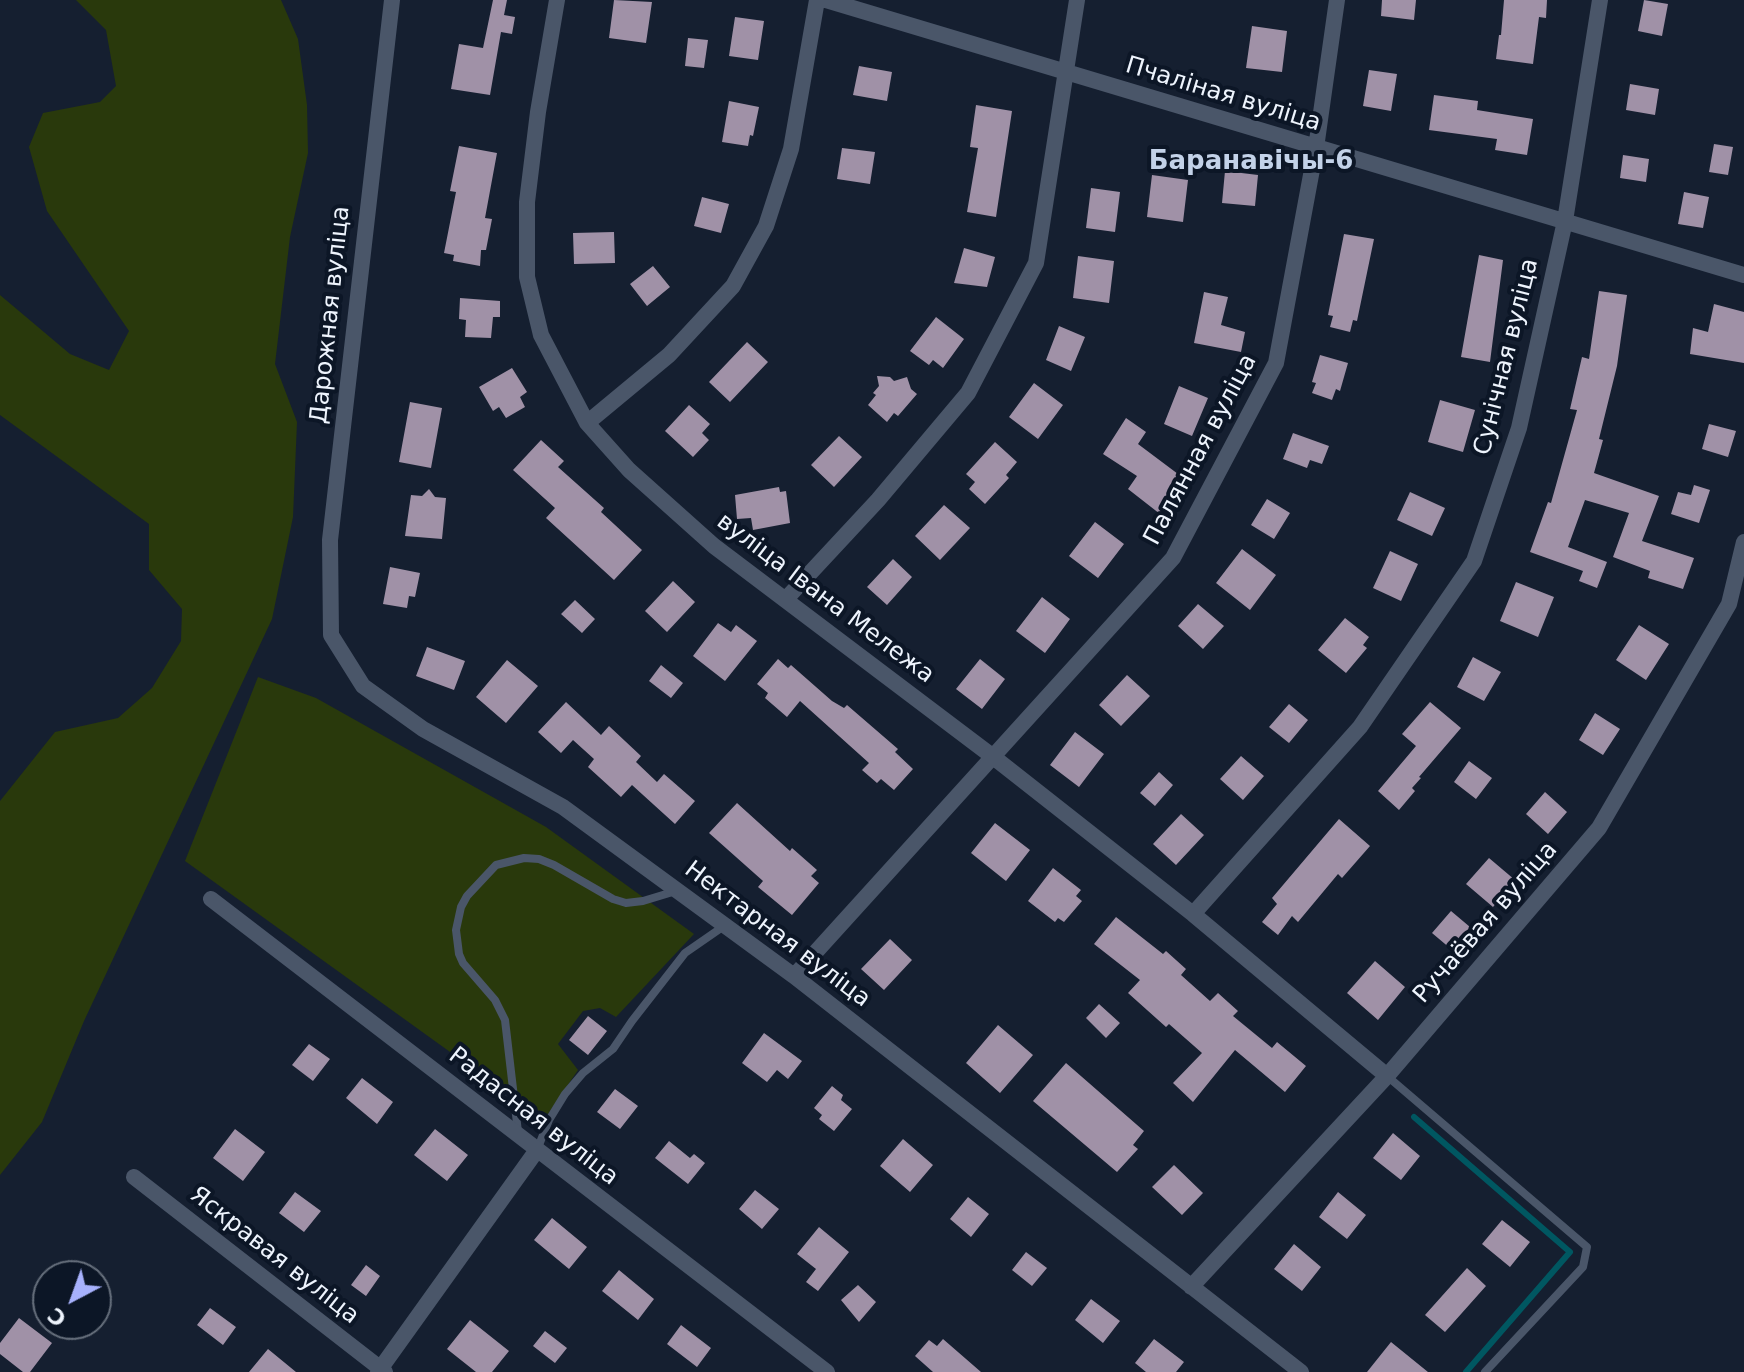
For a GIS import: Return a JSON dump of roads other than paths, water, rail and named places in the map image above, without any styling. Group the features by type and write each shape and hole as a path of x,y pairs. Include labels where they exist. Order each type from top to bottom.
{"street":[{"name":"Дарожная вуліца","path":"331,635 330,540 392,0"},
{"name":"вуліца Івана Мележа","path":"557,0 527,202 527,277 541,335 587,423 629,470 714,546 992,756 1193,914 1387,1076"},
{"path":"587,423 669,355 733,286 766,226 791,149 817,0"},
{"name":"Пчаліная вуліца","path":"826,0 1744,275"},
{"path":"785,600 878,500 968,393 1036,263 1077,0"},
{"name":"Палянная вуліца","path":"794,976 1173,558 1276,363 1316,148 1337,0"},
{"name":"Сунічная вуліца","path":"1193,914 1360,727 1474,561 1519,428 1565,221 1600,0"},
{"name":"Ручаёвая вуліца","path":"1191,1287 1387,1076 1599,828 1729,604 1744,542"},
{"name":"Нектарная вуліца","path":"331,635 363,686 423,729 563,807 794,976 1301,1372"},
{"name":"Радасная вуліца","path":"211,899 827,1372"},
{"path":"381,1371 537,1150"},
{"name":"Яскравая вуліца","path":"134,1177 381,1371"}],"lane":[{"path":"518,1135 505,1020 495,1000 459,954 456,930 467,896 496,865 524,858 539,859 554,865 606,896 626,903 677,891"},
{"path":"537,1150 549,1120 565,1094 583,1073 613,1049 685,953 724,926"},
{"path":"1387,1076 1587,1247 1583,1267 1485,1372"}],"waterway":[{"path":"1414,1117 1570,1252 1466,1372"}],"district":[{"name":"Баранавічы-6","path":"1251,162"}]}
